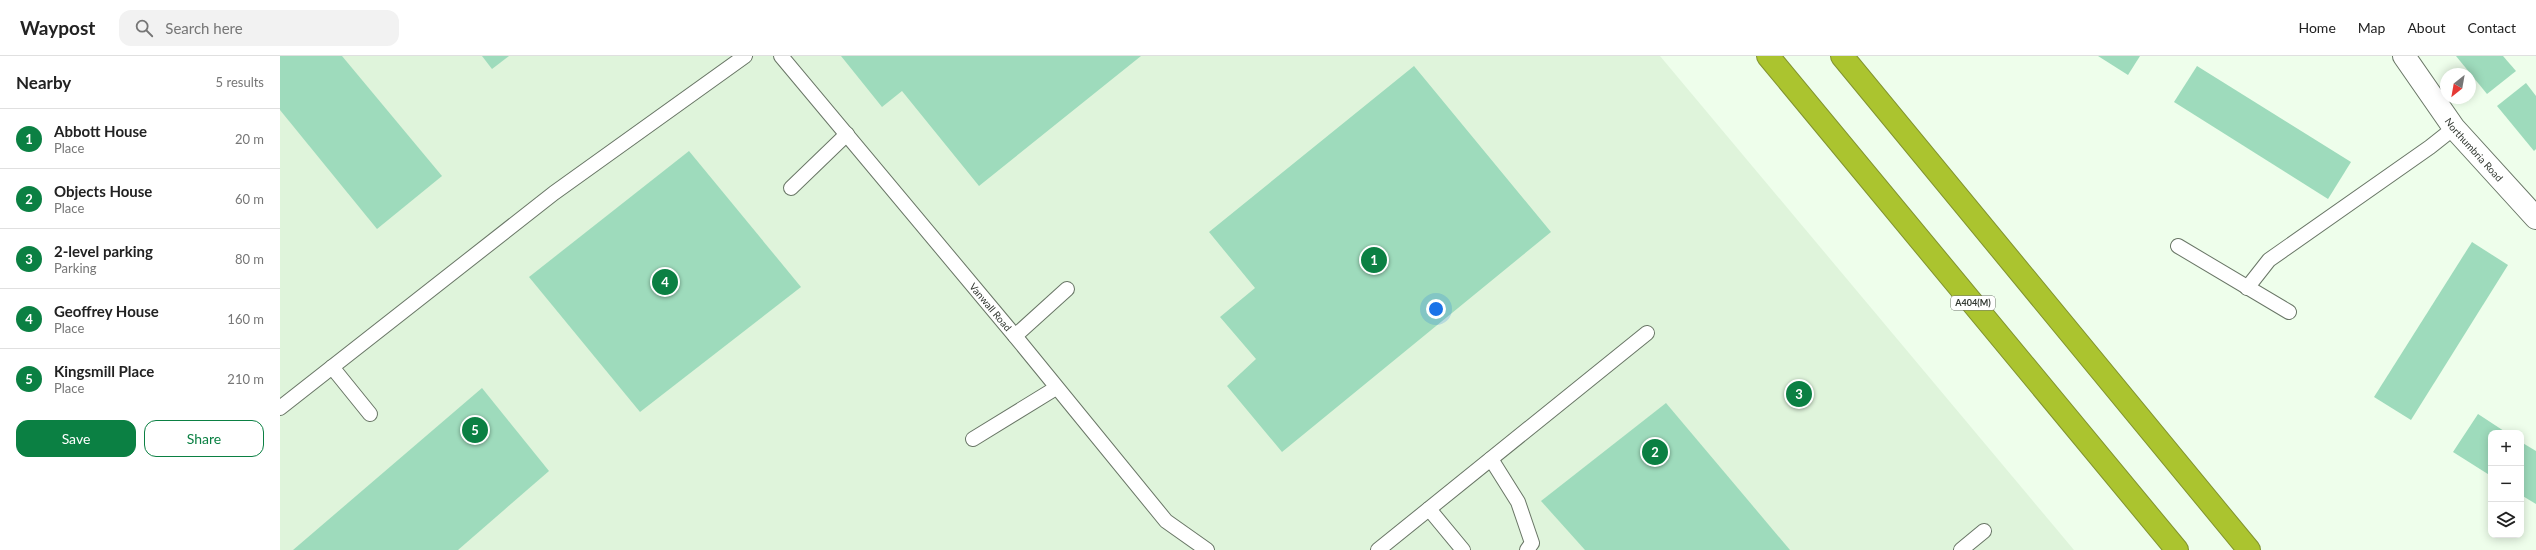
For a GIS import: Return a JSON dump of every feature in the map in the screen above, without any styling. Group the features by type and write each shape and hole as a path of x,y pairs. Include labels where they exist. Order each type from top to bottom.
{"highway":[{"name":"A404(M)","path":"1768,56 2177,550"},
{"path":"1842,56 2249,550"}],"street":[{"name":"Northumbria Road","path":"2404,56 2454,128 2536,218"}],"lane":[{"path":"280,408 554,193 745,56"},
{"name":"Vanwall Road","path":"781,56 1015,336 1166,521 1207,550"},
{"path":"2248,288 2269,260 2430,147 2454,128"},
{"path":"791,188 847,134"},
{"path":"2178,246 2289,312"},
{"path":"1015,336 1067,289"},
{"path":"1378,550 1647,333"},
{"path":"332,367 370,414"},
{"path":"973,439 1056,388"},
{"path":"1491,458 1518,502 1532,543 1527,550"},
{"path":"1429,509 1463,550"},
{"path":"1961,550 1984,531"}],"shaded area":[{"path":"280,56 1660,56 2074,550 280,550"}],"building":[{"path":"280,56 342,56 442,176 377,229 280,110"},
{"path":"482,56 509,56 492,69"},
{"path":"841,56 1141,56 979,186 902,91 882,107"},
{"path":"2098,56 2140,56 2128,75"},
{"path":"2456,56 2503,56 2516,71 2487,94 2476,81 2476,68 2466,68"},
{"path":"1414,66 1551,232 1282,452 1227,386 1256,359 1220,317 1255,288 1209,232"},
{"path":"2197,66 2351,162 2328,199 2174,102"},
{"path":"2526,83 2536,96 2536,149 2534,151 2497,106"},
{"path":"689,151 801,287 640,412 529,277"},
{"path":"2472,242 2508,265 2411,420 2374,397"},
{"path":"482,388 549,471 458,550 293,550"},
{"path":"1666,403 1790,550 1585,550 1541,501"},
{"path":"2478,414 2502,430 2488,430 2488,474 2453,452"},
{"path":"2524,444 2536,451 2536,504 2524,497"}],"place":[{"name":"Abbott House","path":"1374,260"},
{"name":"Geoffrey House","path":"665,282"},
{"name":"2-level parking","path":"1799,394"},
{"name":"Kingsmill Place","path":"475,430"},
{"name":"Objects House","path":"1655,452"}]}
